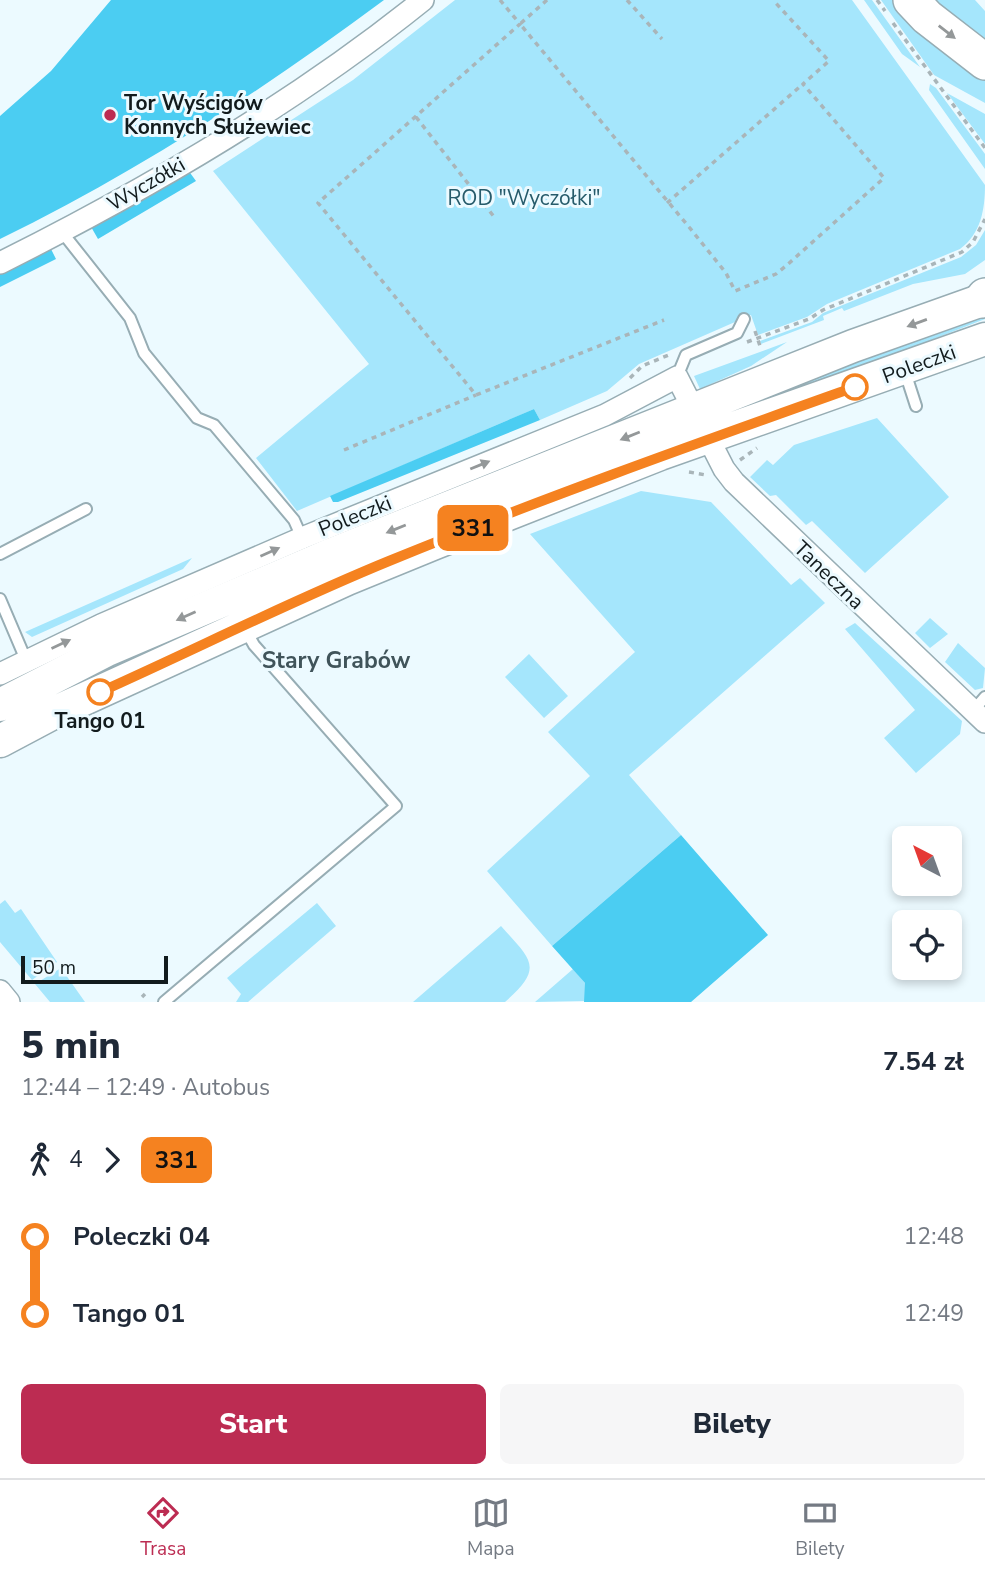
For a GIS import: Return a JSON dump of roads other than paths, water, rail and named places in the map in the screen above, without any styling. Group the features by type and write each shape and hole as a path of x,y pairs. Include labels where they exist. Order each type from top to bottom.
{"main road":[{"path":"911,0 927,17 985,62"},
{"name":"Poleczki","path":"0,705 107,650 210,605 853,346 984,298"},
{"name":"Poleczki","path":"0,741 49,715 388,562 708,439 985,339"}],"street":[{"name":"Wyczółki","path":"0,262 62,232 228,136 310,83 423,0"},
{"name":"Poleczki","path":"0,674 302,538 605,415 677,377"},
{"path":"677,377 693,410"},
{"name":"Taneczna","path":"693,410 734,482 981,710"},
{"path":"0,991 9,1002"}],"lane":[{"path":"62,232 130,318 144,353 197,418 214,425 294,520 302,538"},
{"path":"677,377 686,355 737,333 744,318"},
{"path":"904,370 916,406"},
{"path":"0,554 86,509"},
{"path":"0,598 26,660"},
{"path":"163,1002 396,806 254,645 244,627"}],"place":[{"name":"Tor Wyścigów Konnych Służewiec","path":"110,115"},
{"name":"Tango 01","path":"100,692"}],"district":[{"name":"Stary Grabów","path":"336,660"}],"park label":[{"name":"ROD \"Wyczółki\"","path":"524,198"}]}
